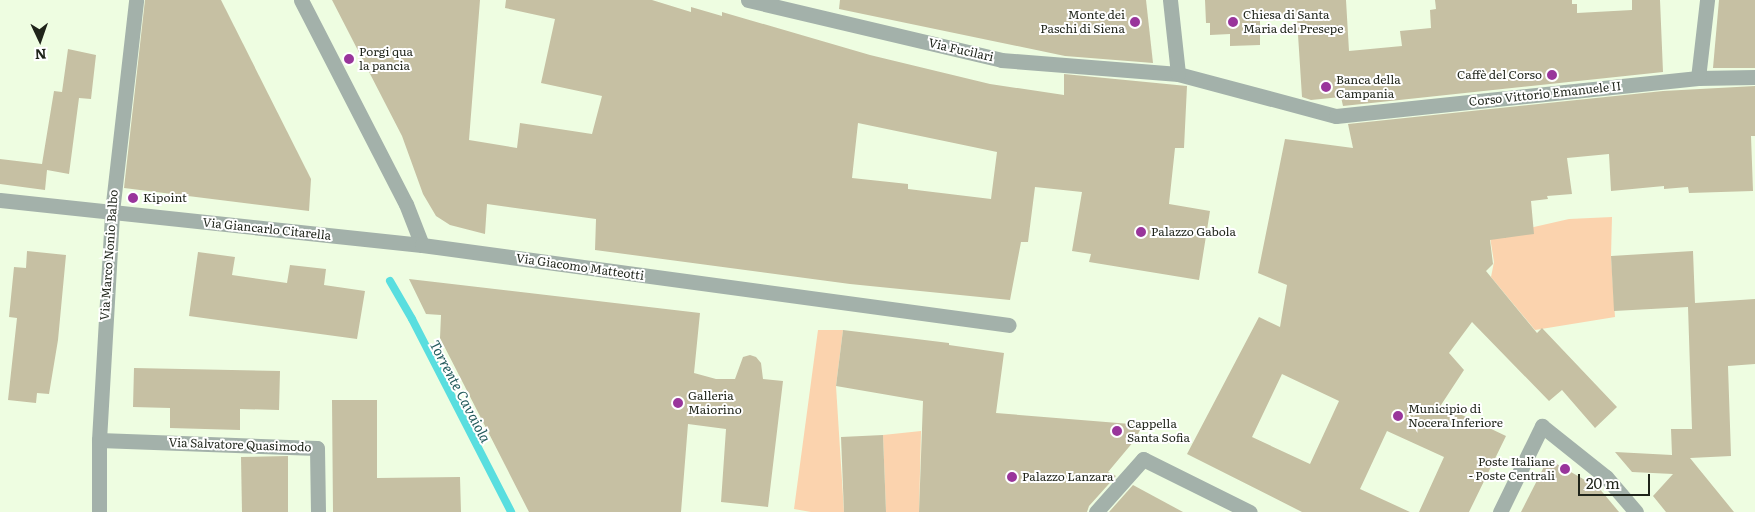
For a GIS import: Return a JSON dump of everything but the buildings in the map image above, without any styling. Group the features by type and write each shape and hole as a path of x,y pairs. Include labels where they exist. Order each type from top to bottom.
{"street":[{"name":"Via Marco Nonio Balbo","path":"99,512 99,440 112,212 136,0"},
{"path":"301,0 406,204 422,245"},
{"name":"Via Fucilari","path":"748,0 1002,60 1178,74 1336,116"},
{"path":"1170,0 1178,74"},
{"path":"1698,78 1707,0"},
{"name":"Corso Vittorio Emanuele II","path":"1336,116 1698,78 1755,77"},
{"name":"Via Giancarlo Citarella","path":"0,200 422,245"},
{"name":"Via Giacomo Matteotti","path":"422,245 1009,325"},
{"path":"1500,512 1542,426 1606,477 1636,512"},
{"name":"Via Salvatore Quasimodo","path":"99,440 317,448 318,512"},
{"path":"1096,512 1143,459 1250,512"}],"shaded area":[{"path":"1612,217 1611,256 1615,317 1535,330 1491,277 1494,262 1490,237 1569,219"},
{"path":"818,330 843,330 836,386 844,512 811,512 794,509"},
{"path":"921,431 919,512 886,512 883,435"}],"waterway":[{"name":"Torrente Cavaiola","path":"390,281 412,319 511,512"}],"place":[{"name":"Monte dei Paschi di Siena","path":"1135,22"},
{"name":"Chiesa di Santa Maria del Presepe","path":"1233,22"},
{"name":"Porgi qua la pancia","path":"349,59"},
{"name":"Caffè del Corso","path":"1552,75"},
{"name":"Banca della Campania","path":"1326,87"},
{"name":"Kipoint","path":"133,198"},
{"name":"Palazzo Gabola","path":"1141,232"},
{"name":"Galleria Maiorino","path":"678,403"},
{"name":"Municipio di Nocera Inferiore","path":"1398,416"},
{"name":"Cappella Santa Sofia","path":"1117,431"},
{"name":"Poste Italiane - Poste Centrali","path":"1565,469"},
{"name":"Palazzo Lanzara","path":"1012,477"}]}
